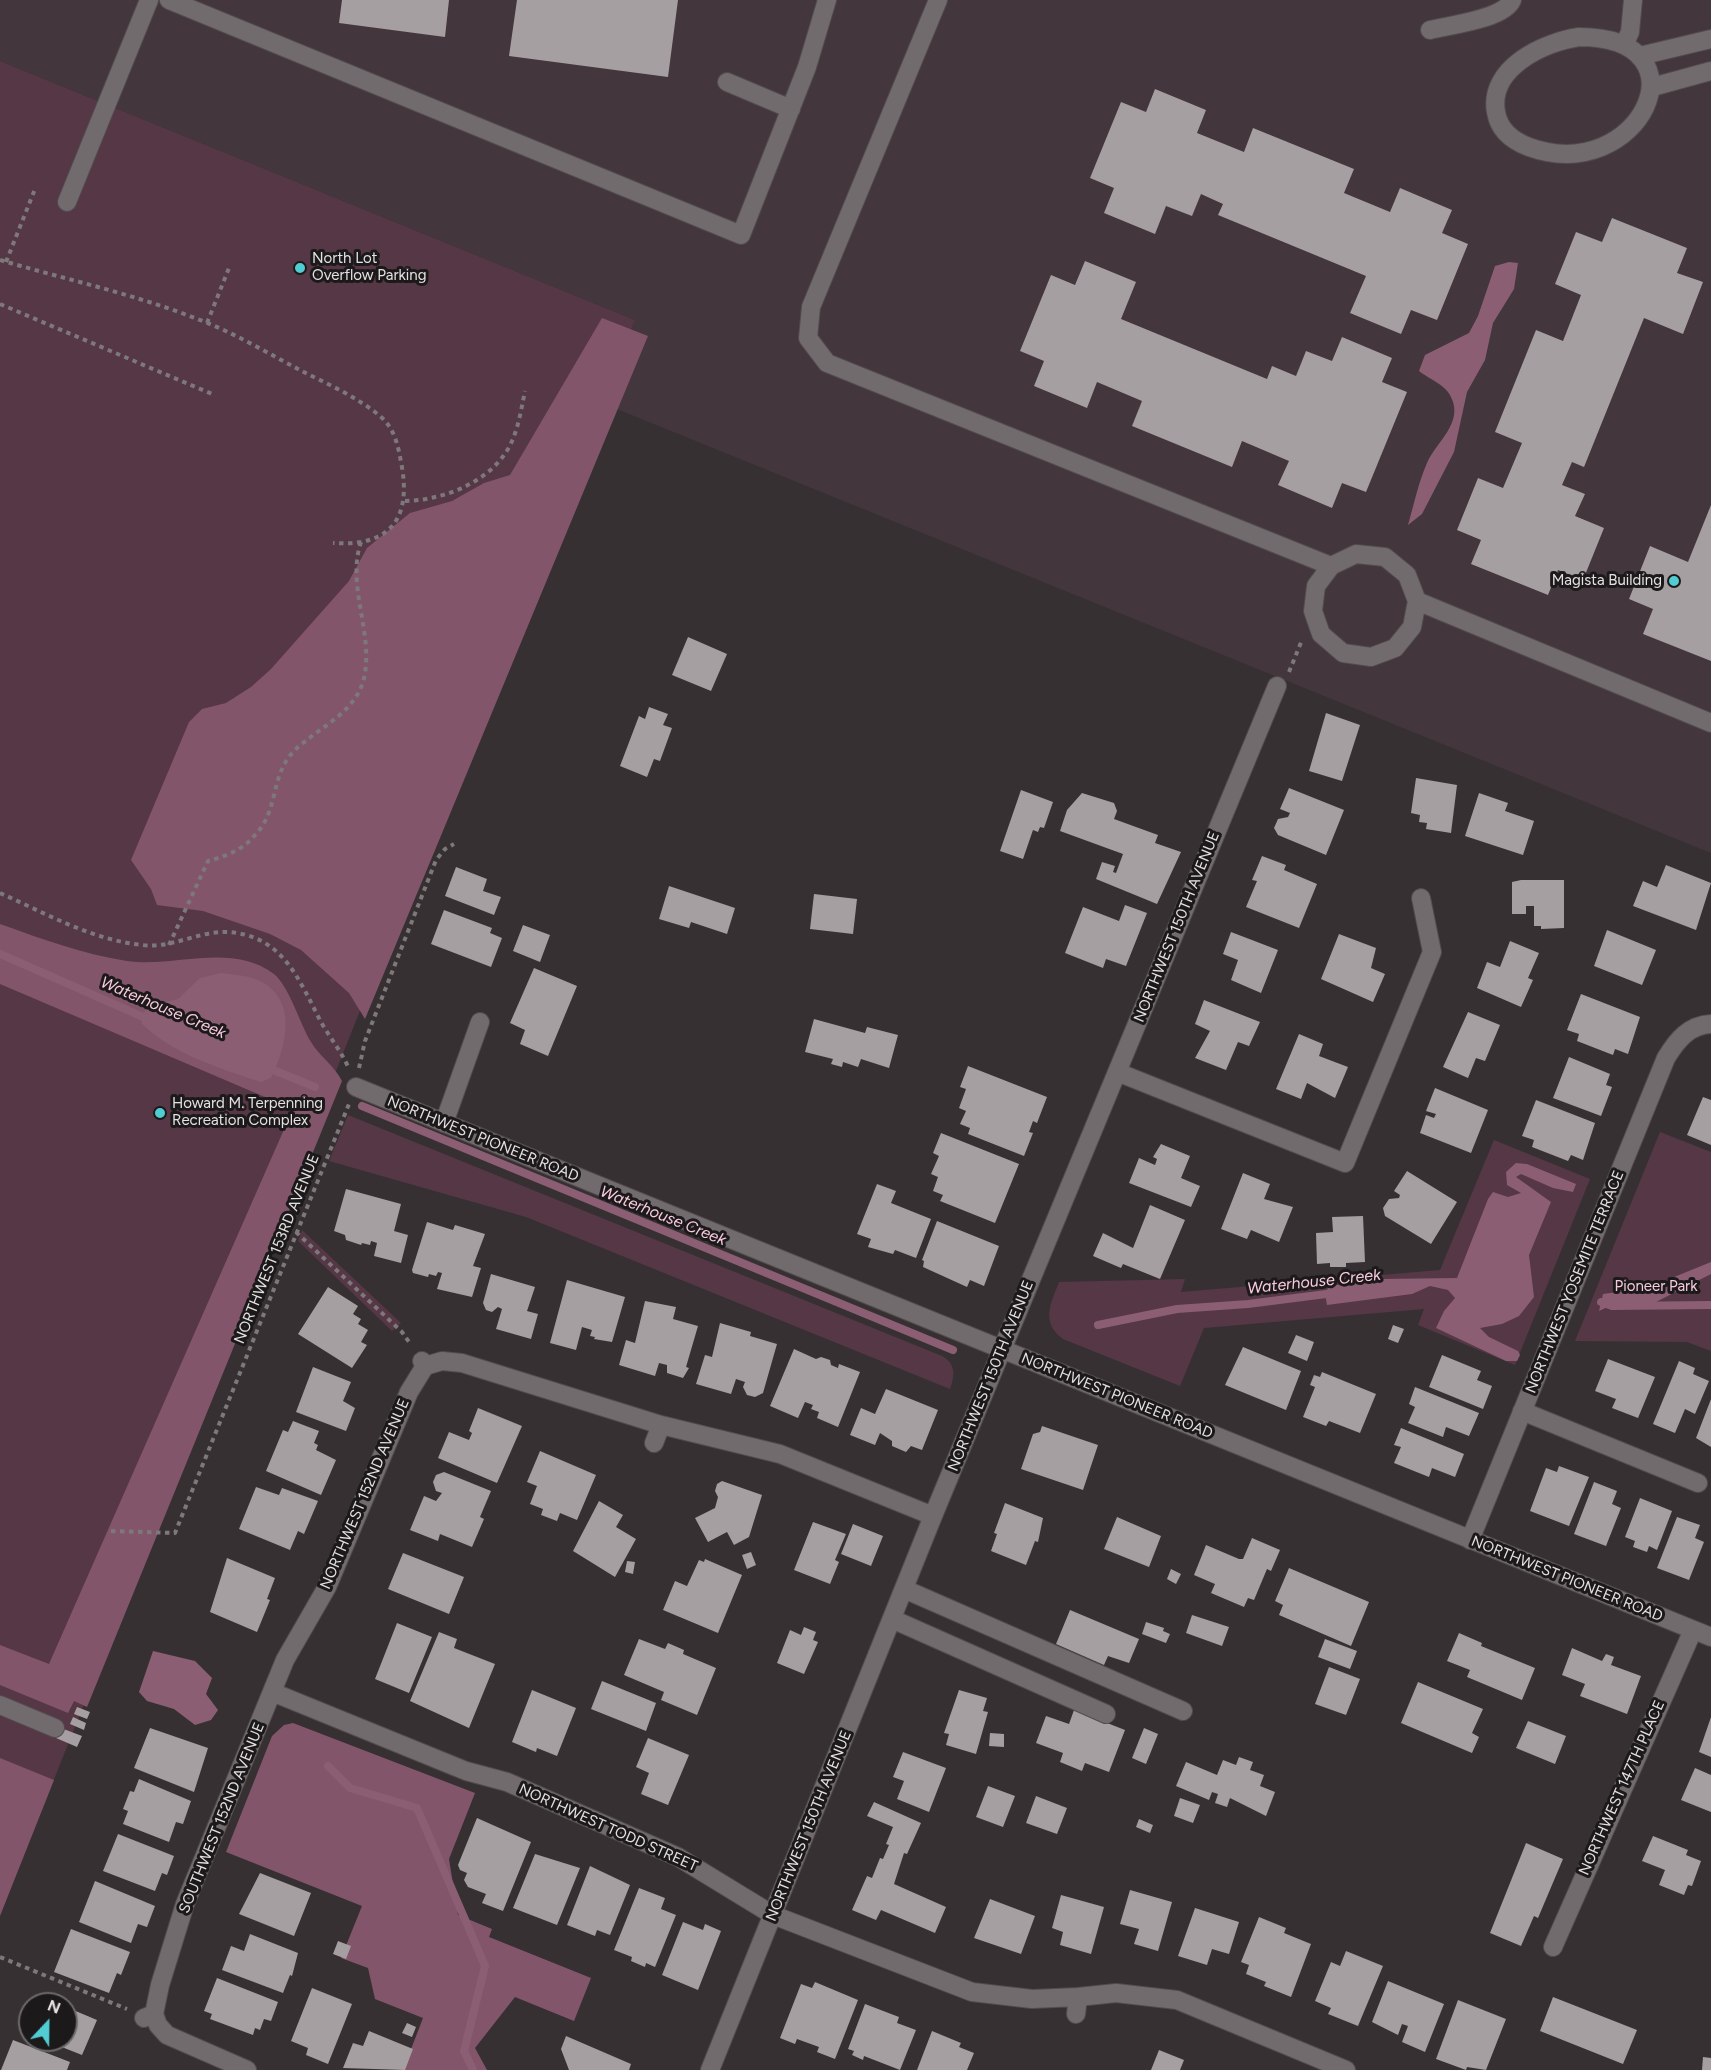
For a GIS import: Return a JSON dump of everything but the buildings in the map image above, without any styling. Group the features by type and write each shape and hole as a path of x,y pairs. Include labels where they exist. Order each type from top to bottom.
{"street":[{"path":"67,202 150,0"},
{"path":"169,0 741,235 817,38 826,0"},
{"path":"938,0 811,307 808,338 827,363 1331,566"},
{"path":"1430,30 1495,15 1506,10 1512,0"},
{"path":"1625,43 1630,32 1634,0"},
{"path":"1579,37 1603,38 1625,43 1644,55 1653,69 1656,86 1652,108 1642,121 1619,140 1597,150 1573,154 1549,152 1517,141 1503,128 1496,110 1500,86 1515,67 1533,52 1555,42 1579,37"},
{"path":"1644,55 1711,39"},
{"path":"1656,86 1711,71"},
{"path":"727,82 790,110"},
{"path":"1356,554 1384,557 1407,575 1417,601 1412,627 1395,648 1371,657 1342,653 1321,634 1313,611 1316,586 1331,566 1356,554"},
{"path":"1417,601 1711,723"},
{"name":"NORTHWEST 150TH AVENUE","path":"711,2069 933,1516 1276,686"},
{"path":"1117,1072 1345,1163 1432,952 1421,898"},
{"path":"444,1123 480,1022"},
{"name":"NORTHWEST YOSEMITE TERRACE","path":"1470,1540 1666,1058 1676,1042 1689,1030 1711,1024"},
{"name":"NORTHWEST PIONEER ROAD","path":"356,1087 1711,1637"},
{"path":"423,1363 442,1361 462,1363 661,1425 780,1454 933,1516"},
{"name":"NORTHWEST 152ND AVENUE","path":"272,1692 296,1639 327,1587 423,1363"},
{"path":"1522,1411 1698,1483"},
{"path":"654,1443 661,1425"},
{"path":"904,1589 1183,1711"},
{"path":"892,1619 1106,1714"},
{"name":"NORTHWEST 147TH PLACE","path":"1553,1947 1693,1630"},
{"name":"NORTHWEST TODD STREET","path":"272,1692 466,1771 507,1782 678,1857 773,1915 972,1992 1077,2005 1127,1993 1177,2000 1342,2069"},
{"name":"SOUTHWEST 152ND AVENUE","path":"149,2016 185,1904 272,1692"},
{"path":"0,1705 55,1728"},
{"path":"149,2016 167,2035 247,2070"}],"path":[{"path":"6,262 35,189"},
{"path":"0,260 150,303 207,323 311,375 381,417 393,432 399,451 405,501 397,520 386,531 361,542 333,543"},
{"path":"207,323 229,268"},
{"path":"0,304 212,394"},
{"path":"405,501 441,496 483,477 508,450 525,391"},
{"path":"169,945 208,861 242,847 256,835 269,814 276,792 277,776 283,765 296,750 348,707 359,692 364,677 364,657 355,572 361,542"},
{"path":"1276,686 1282,689 1302,639 1321,634"},
{"name":"NORTHWEST 153RD AVENUE","path":"111,1531 175,1533 356,1087 365,1041 436,860 445,849 454,844"},
{"path":"0,893 104,938 145,946 169,945 207,933 227,932 245,935 280,954 295,971 308,993 321,1022 348,1066 356,1087"},
{"path":"296,1232 402,1332 423,1363"},
{"path":"0,1957 149,2016"}],"shaded area":[{"path":"0,0 1711,0 1711,853 602,403 635,320 0,61"},
{"path":"602,318 648,336 365,1019 349,993 301,950 270,934 203,911 157,905 151,889 131,860 189,722 202,709 226,703 251,687 271,669 349,581 367,548 410,513 452,501 484,483 510,475"},
{"path":"0,924 79,950 127,961 221,958 239,959 257,965 274,974 285,987 311,1042 342,1081 87,1707 74,1701 68,1713 0,1685 0,1645 49,1664 293,1109 0,984"},
{"path":"293,1723 475,1793 449,1859 458,1915 492,1929 489,1937 591,1978 574,2021 515,1997 475,2048 487,2070 403,2070 423,2018 375,1999 368,1968 341,1958 362,1906 226,1852 272,1736 284,1725"},
{"path":"0,1758 54,1780 0,1916"}],"green space":[{"name":"Howard M. Terpenning Recreation Complex","path":"0,61 635,320 0,1915"},
{"name":"Howard M. Terpenning Recreation Complex","path":"348,1115 942,1356 947,1359 953,1370 950,1389 526,1217 329,1161"},
{"name":"Pioneer Park","path":"1660,1132 1711,1152 1711,1351 1687,1342 1575,1341"},
{"path":"1494,1140 1590,1179 1515,1365 1418,1325 1424,1309 1204,1328 1180,1386 1063,1339 1052,1326 1049,1312 1059,1282 1185,1279 1181,1292 1440,1270"},
{"path":"302,1230 401,1323 392,1331 298,1241"}],"water":[{"path":"1509,262 1518,263 1514,289 1493,323 1485,360 1467,392 1454,452 1422,514 1408,525 1427,463 1447,432 1454,415 1454,406 1449,393 1419,371 1425,355 1469,333 1478,316 1495,266"},
{"path":"221,973 262,982 281,1001 286,1026 281,1053 271,1078 261,1082 198,1059 169,1044 142,1024 141,1016 149,1006 178,999 200,978"},
{"path":"1516,1163 1527,1164 1576,1184 1573,1192 1553,1188 1521,1174 1516,1177 1551,1202 1529,1255 1534,1297 1519,1316 1502,1324 1480,1328 1489,1337 1518,1351 1520,1355 1517,1361 1506,1361 1436,1328 1444,1311 1455,1298 1448,1290 1430,1286 1412,1294 1327,1305 1325,1294 1329,1286 1380,1279 1457,1278 1488,1199 1493,1192 1508,1197 1521,1193 1507,1185 1506,1172"},
{"path":"1711,1262 1711,1274 1656,1302 1612,1305 1599,1311 1603,1294 1647,1288"},
{"path":"153,1651 195,1661 212,1678 206,1694 218,1710 211,1720 195,1725 174,1709 147,1701 139,1692"}],"waterway":[{"name":"Waterhouse Creek","path":"0,954 150,1020"},
{"name":"Waterhouse Creek","path":"266,1067 315,1087"},
{"name":"Waterhouse Creek","path":"362,1106 953,1350"},
{"name":"Waterhouse Creek","path":"1098,1325 1177,1309 1248,1304 1334,1293"},
{"name":"Waterhouse Creek","path":"1601,1302 1612,1306 1711,1305"},
{"path":"328,1766 350,1788 417,1808 485,1966 464,2051 473,2070"}],"place":[{"name":"North Lot Overflow Parking","path":"300,268"},
{"name":"Magista Building","path":"1674,581"},
{"name":"Howard M. Terpenning Recreation Complex","path":"160,1113"}]}
